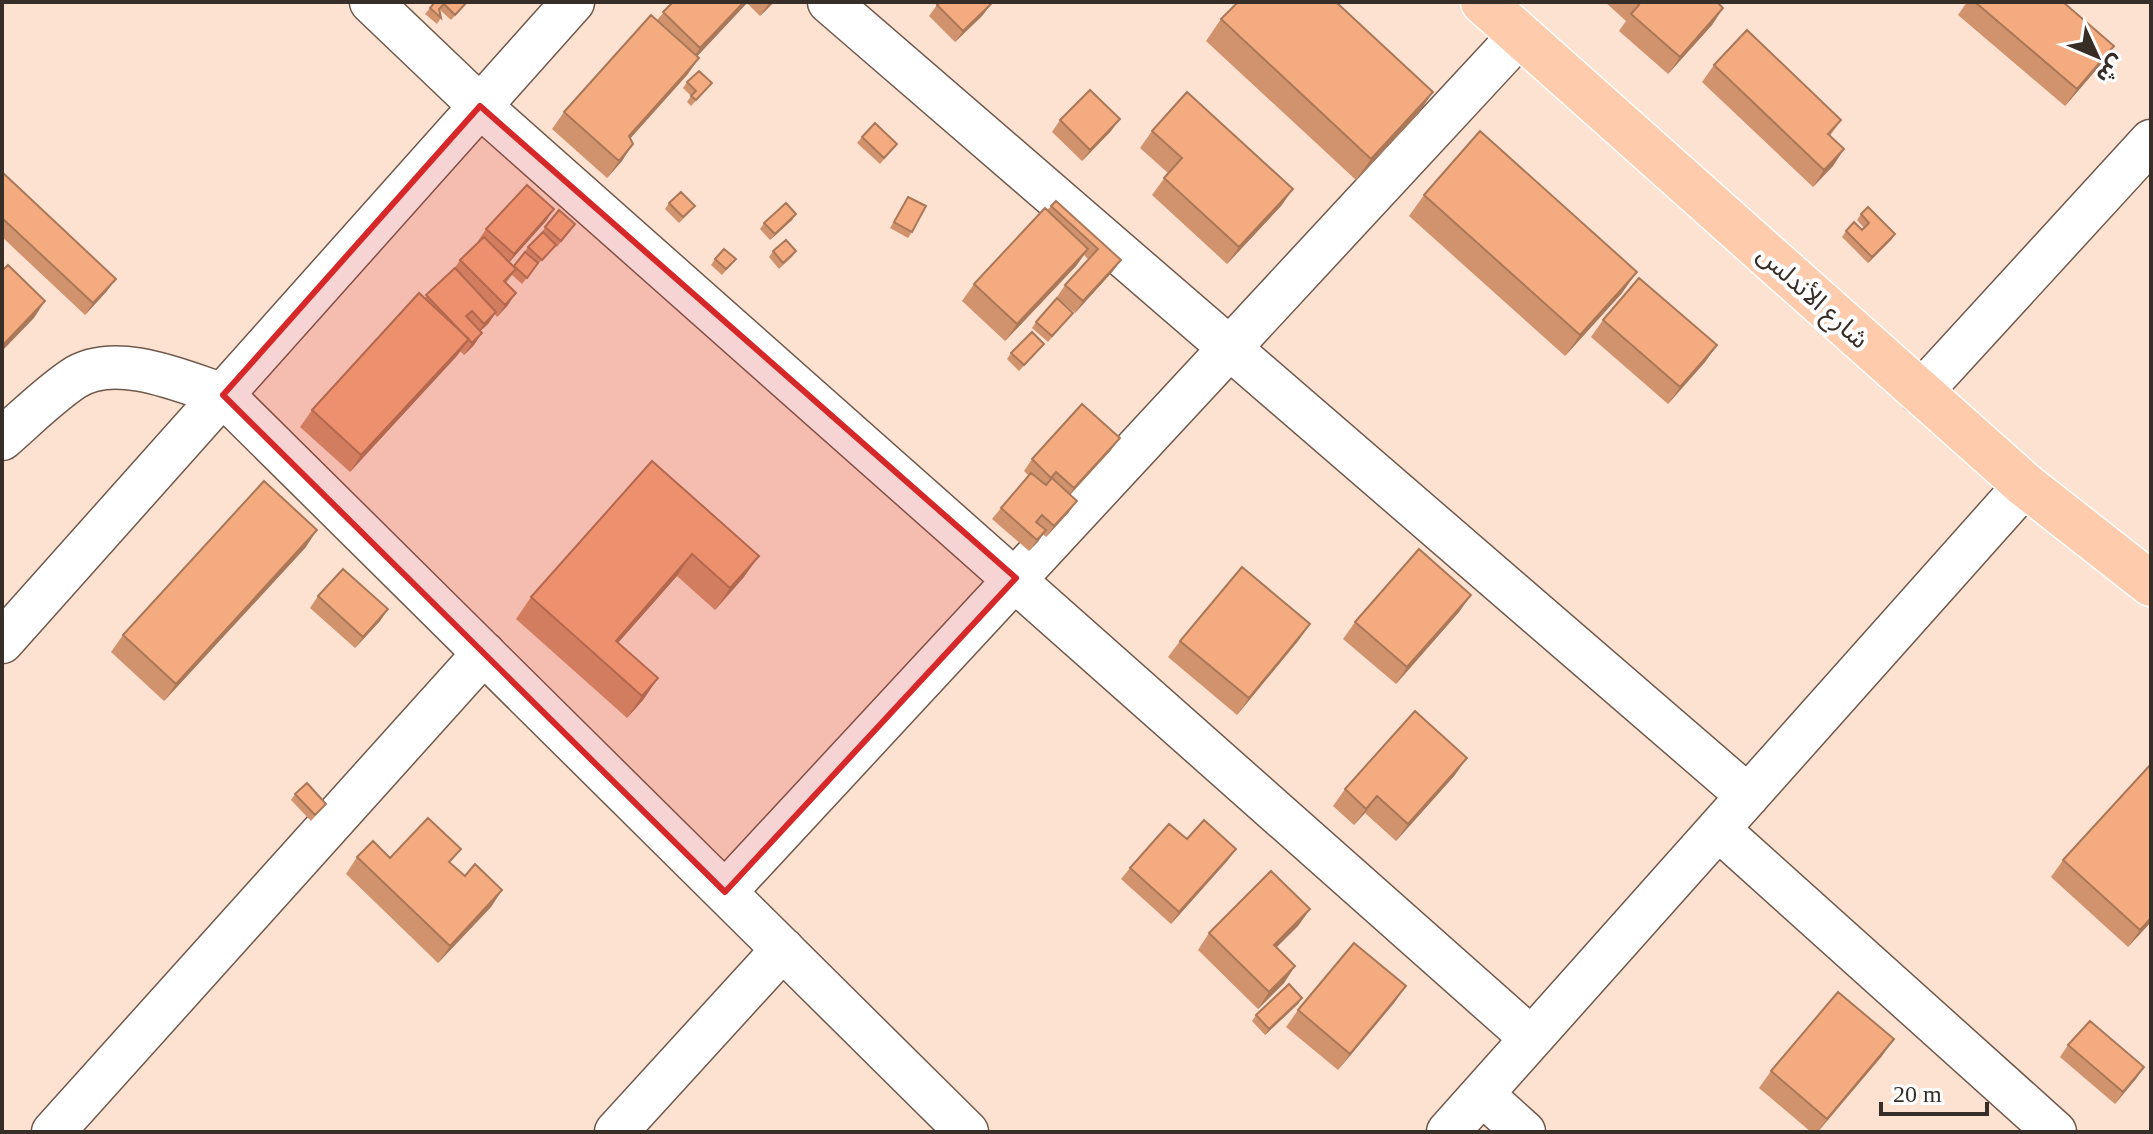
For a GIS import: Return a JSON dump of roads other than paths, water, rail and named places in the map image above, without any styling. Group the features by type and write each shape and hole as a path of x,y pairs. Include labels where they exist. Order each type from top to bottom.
{"main road":[{"name":"شارع الأندلس","path":"1483,2 2025,485 2151,584"}],"street":[{"path":"371,2 480,106 1016,578 1531,1038"},
{"path":"2,642 573,2"},
{"path":"829,2 1748,796"},
{"path":"725,892 1520,35"},
{"path":"1920,393 2151,141"},
{"path":"2,439 76,377 113,368 140,368 223,395 967,1132"},
{"path":"1448,1132 2025,485"},
{"path":"53,1132 484,653"},
{"path":"1718,829 2055,1132"},
{"path":"616,1132 783,949"},
{"path":"1482,1094 1524,1132"}]}
